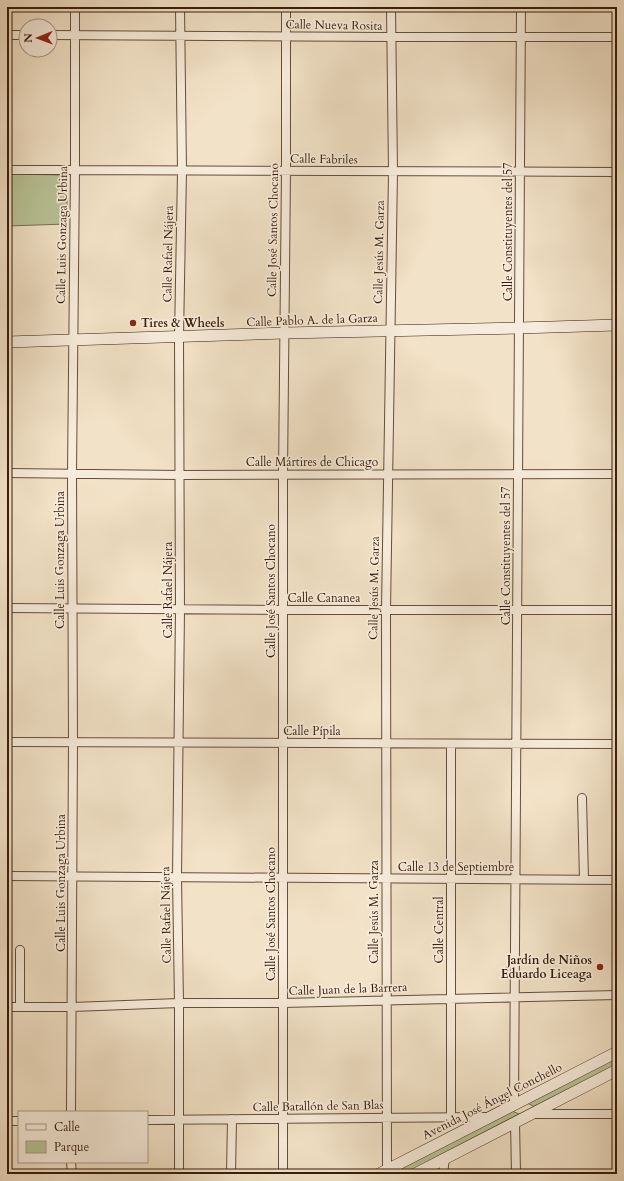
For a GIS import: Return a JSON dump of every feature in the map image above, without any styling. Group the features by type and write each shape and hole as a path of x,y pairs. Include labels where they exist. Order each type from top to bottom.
{"street":[{"name":"Calle Luis Gonzaga Urbina","path":"72,1111 72,473 75,7"},
{"name":"Calle Rafael Nájera","path":"179,1174 177,878 180,610 179,337 182,171 180,7"},
{"name":"Calle José Santos Chocano","path":"283,1174 283,475 286,7"},
{"name":"Calle Jesús M. Garza","path":"383,1172 386,1117 386,610 393,172 391,7"},
{"name":"Calle Constituyentes del 57","path":"514,1104 521,7"},
{"path":"7,35 18,35"},
{"name":"Calle Nueva Rosita","path":"58,35 521,38 617,37"},
{"name":"Calle Fabriles","path":"7,170 617,172"},
{"name":"Calle Pablo A. de la Garza","path":"7,342 390,330 617,325"},
{"name":"Calle Mártires de Chicago","path":"7,473 180,475 617,474"},
{"name":"Calle Cananea","path":"7,608 180,610 617,610"},
{"name":"Calle Pípila","path":"7,742 617,744"},
{"name":"Calle Central","path":"451,744 451,1117"},
{"path":"582,798 584,880"},
{"name":"Calle 13 de Septiembre","path":"7,876 617,880"},
{"path":"20,950 20,1007"},
{"name":"Calle Juan de la Barrera","path":"7,1007 72,1007 179,1003 283,1003 617,995"},
{"name":"Avenida José Ángel Conchello","path":"383,1172 617,1052"},
{"path":"415,1174 617,1070"},
{"path":"514,1104 530,1114 617,1114"},
{"name":"Calle Batallón de San Blas","path":"148,1120 490,1117"},
{"path":"231,1174 232,1119"},
{"path":"7,1121 18,1121"},
{"path":"515,1122 516,1174"},
{"path":"443,1174 445,1158"},
{"path":"72,1163 72,1174"}],"green space":[{"path":"7,174 63,175 67,180 67,224 7,226"},
{"path":"617,1056 617,1065 535,1107 527,1103"},
{"path":"512,1111 521,1115 406,1174 391,1174"}],"place":[{"name":"Tires & Wheels","path":"133,323"},
{"name":"Jardín de Niños Eduardo Liceaga","path":"600,967"}]}
